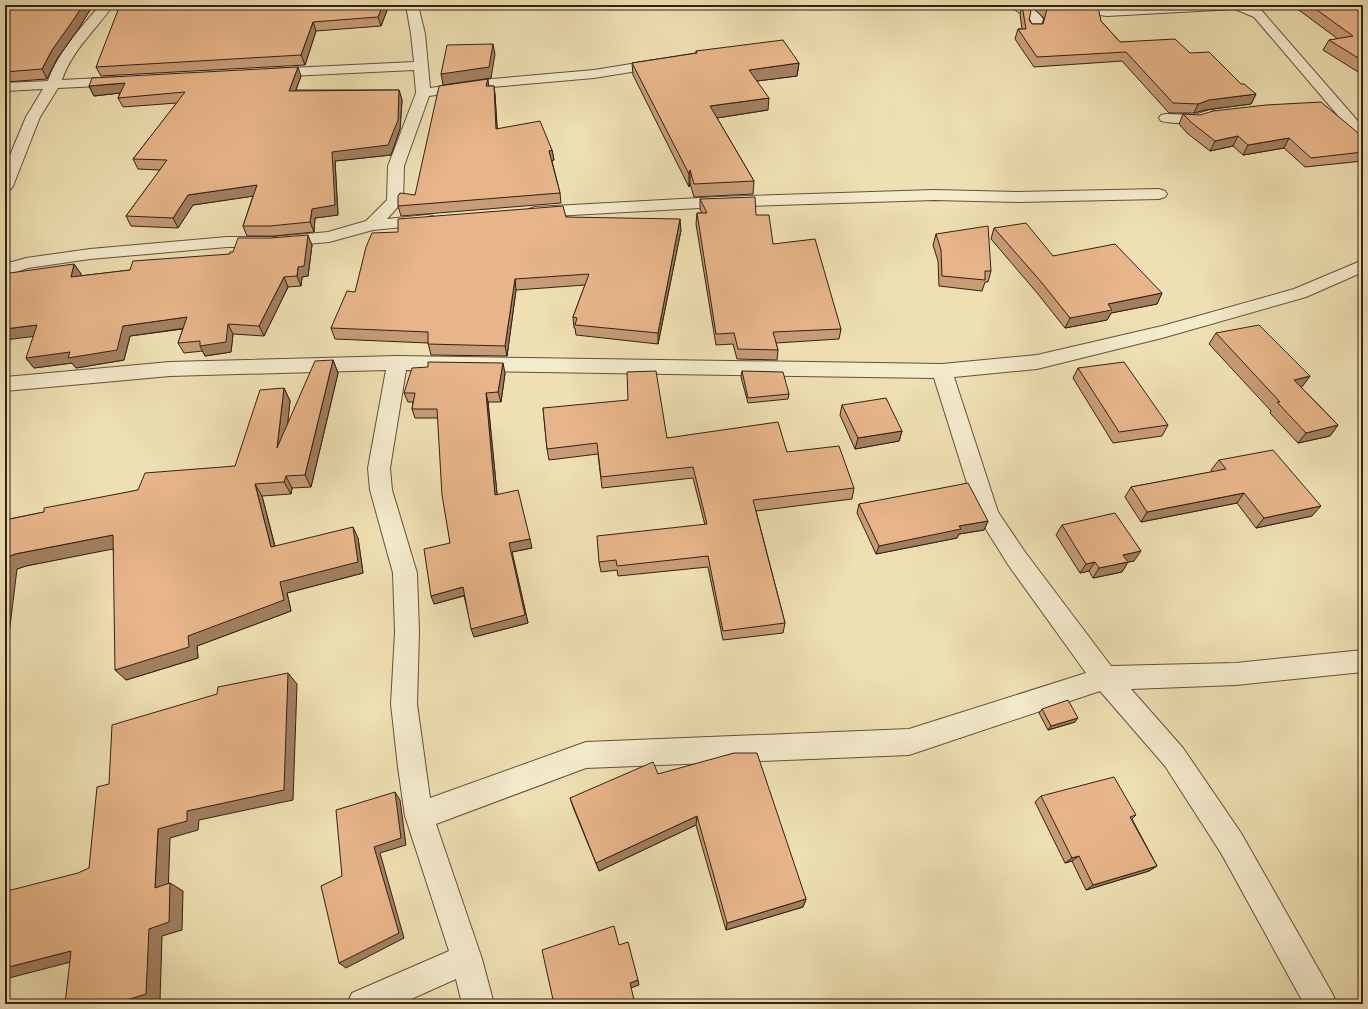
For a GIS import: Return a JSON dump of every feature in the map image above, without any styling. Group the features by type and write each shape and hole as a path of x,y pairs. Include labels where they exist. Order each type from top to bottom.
{"street":[{"path":"5,186 34,117 52,85 60,66 85,31 107,5"},
{"path":"372,225 395,201 396,166 423,93 418,34 412,5"},
{"path":"1014,5 1032,14 1037,19 1034,29"},
{"path":"1052,5 1107,12 1236,5 1248,9 1258,14 1363,136"},
{"path":"423,93 492,84 594,74 674,61"},
{"path":"256,73 421,66"},
{"path":"5,87 132,80"},
{"path":"1317,102 1332,100"},
{"path":"1166,118 1196,118 1205,115 1227,112"},
{"path":"519,214 718,202 926,195 1016,197 1159,194"},
{"path":"5,270 26,263 128,250 227,242 274,242 329,238 372,225 442,219"},
{"path":"5,384 170,369 397,363 485,363 942,371 1037,362 1162,332 1300,294 1363,265"},
{"path":"397,363 379,468 381,490 405,573 408,632 404,704 411,767 419,816 466,959 478,1004"},
{"path":"942,371 988,515 1018,559 1105,678 1174,757 1231,843 1321,1004"},
{"path":"419,816 586,755 909,742 1105,678 1236,674 1363,661"},
{"path":"363,1004 466,959"}],"building":[{"path":"5,5 83,5 52,50 42,69 5,72"},
{"path":"120,5 383,5 378,17 313,22 301,55 96,67"},
{"path":"1022,5 1031,11 1029,20 1032,24 1043,24 1047,9 1043,5 1084,5 1098,7 1101,21 1120,42 1175,39 1190,53 1209,52 1241,84 1244,84 1256,94 1209,100 1198,104 1173,103 1126,52 1037,57 1018,29 1026,29"},
{"path":"1310,5 1363,5 1363,61 1329,40 1353,36"},
{"path":"783,40 799,63 749,70 769,98 710,106 754,181 694,184 690,170 689,174 632,63 697,53 696,51"},
{"path":"493,44 489,67 441,74 447,45"},
{"path":"298,67 289,91 399,90 398,120 388,145 332,152 335,205 312,209 310,222 270,226 243,226 257,185 188,195 173,218 126,216 167,160 133,159 185,92 118,98 125,83 89,86 92,78"},
{"path":"488,79 486,86 494,86 496,129 540,121 552,150 549,151 560,193 398,206 398,196 400,193 415,195 439,86"},
{"path":"1321,102 1363,137 1363,152 1311,158 1289,138 1248,145 1238,136 1215,141 1183,114 1200,115 1213,111 1266,105"},
{"path":"755,197 756,215 769,215 773,244 815,239 841,329 773,332 778,350 738,349 734,333 716,334 697,213 707,213 700,199"},
{"path":"563,206 566,217 680,219 658,333 575,325 577,318 573,317 589,274 515,279 505,346 428,344 428,332 331,328 347,291 355,292 366,247 372,233 398,232 398,219"},
{"path":"1026,223 1053,256 1115,244 1162,293 1108,304 1112,310 1070,318 994,228"},
{"path":"988,226 991,271 985,271 985,280 942,276 941,250 936,234"},
{"path":"308,235 304,266 298,267 297,276 284,277 259,326 228,324 226,342 200,346 200,341 178,343 187,317 123,326 117,350 68,358 70,352 26,358 37,325 5,329 5,289 10,273 74,264 71,277 130,270 133,261 230,254 230,252 233,252 238,238 270,238"},
{"path":"1259,325 1310,376 1294,380 1338,425 1306,433 1277,402 1280,402 1216,333"},
{"path":"333,360 305,475 286,476 284,482 255,484 271,547 353,527 358,562 280,582 284,600 188,636 189,647 115,670 113,535 15,554 5,558 5,520 44,512 44,508 138,490 145,473 235,466 260,390 284,388 277,448 315,361"},
{"path":"428,362 503,363 498,392 486,393 495,495 518,490 530,539 509,543 525,615 471,629 463,587 431,596 424,549 450,543 442,495 437,409 412,409 415,393 404,393 412,368 428,367"},
{"path":"1124,362 1168,425 1119,432 1078,368"},
{"path":"656,371 667,438 778,422 787,452 839,446 854,488 753,500 785,623 723,631 708,556 617,566 616,560 599,562 597,536 707,524 693,467 601,477 597,443 547,449 543,408 628,400 627,372"},
{"path":"742,371 783,372 789,394 748,398"},
{"path":"886,398 902,431 858,438 842,405"},
{"path":"1273,450 1321,506 1264,518 1244,493 1147,512 1131,487 1226,469 1219,460"},
{"path":"968,483 988,521 959,526 961,529 879,546 859,504"},
{"path":"1115,513 1141,551 1123,555 1128,562 1099,568 1095,562 1086,564 1062,525"},
{"path":"288,673 284,790 187,811 187,821 158,829 155,888 170,883 169,922 149,929 146,994 114,1004 65,1004 71,951 5,968 5,900 7,891 78,873 89,868 97,787 109,784 112,725 217,694 218,687"},
{"path":"1068,700 1078,718 1051,726 1042,709"},
{"path":"734,753 757,753 806,899 727,923 697,816 596,863 570,798 653,762 658,774"},
{"path":"1114,777 1136,815 1130,817 1157,866 1093,885 1079,856 1072,858 1041,796"},
{"path":"395,792 401,838 374,847 399,933 339,963 321,886 342,876 336,810"},
{"path":"614,926 619,945 628,942 638,980 630,983 635,1004 554,1004 542,950"}]}
